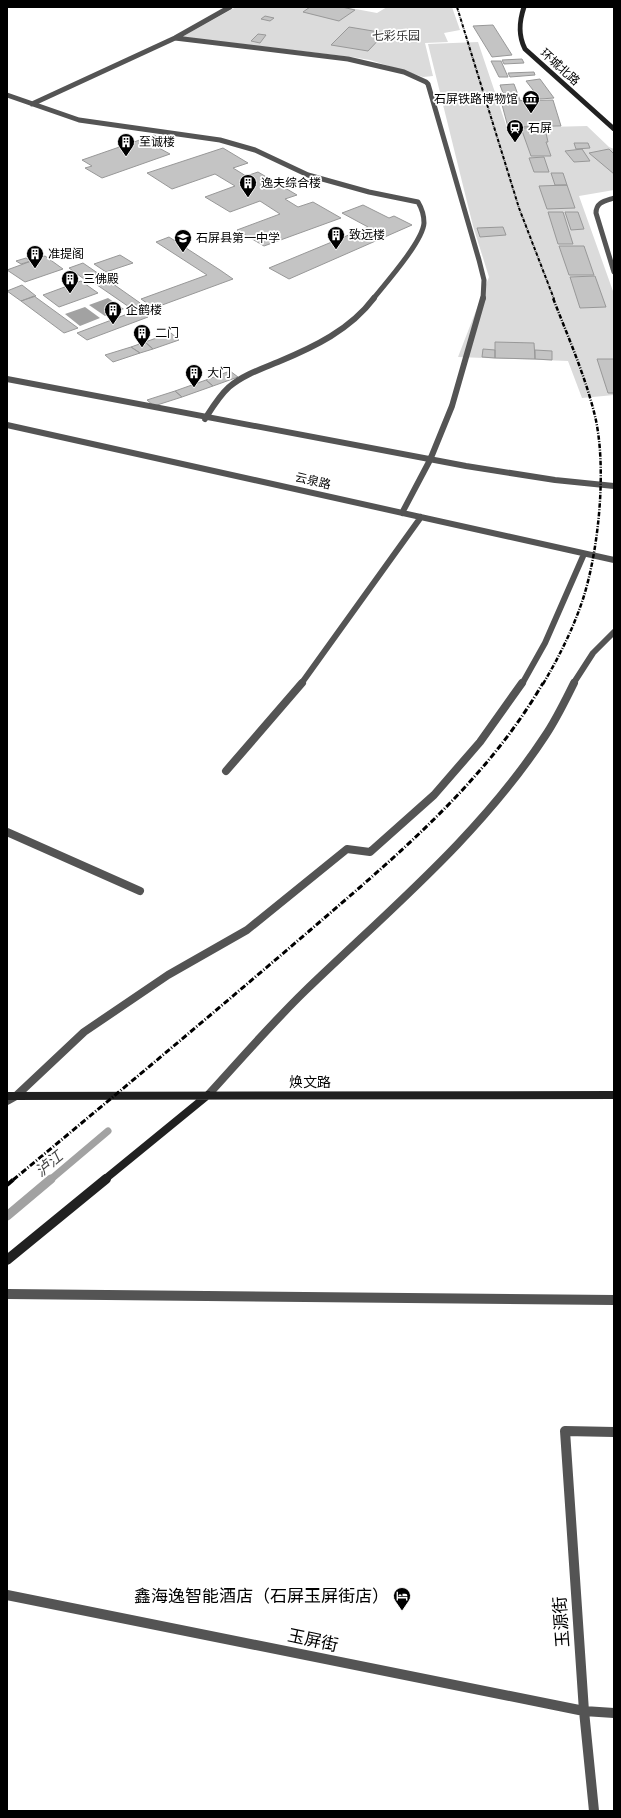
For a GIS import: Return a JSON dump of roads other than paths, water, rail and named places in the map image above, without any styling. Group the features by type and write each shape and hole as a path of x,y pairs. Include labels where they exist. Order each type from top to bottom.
{"street":[{"path":"32,104 175,38 230,7"},
{"name":"环城北路","path":"524,7 518,27 519,36 526,49 614,129"},
{"path":"175,38 238,47 360,60 380,64 422,78 428,84 484,280 483,298 452,406 430,460 402,513"},
{"path":"7,95 79,120 220,140 255,150 308,175 369,192 418,202 421,207 424,223 413,248 366,309 348,326 330,338 295,355 247,375 229,387 214,404 205,419"},
{"path":"614,198 600,202 596,208 596,213 614,272"},
{"path":"7,379 205,419 430,460 537,478 614,486"},
{"name":"云泉路","path":"7,425 37,430 614,560"},
{"path":"226,771 300,686 421,517"},
{"path":"7,1101 84,1032 168,975 247,930 347,849 370,852 434,796 480,742 522,684 545,643 584,554"},
{"path":"7,1260 208,1095 276,1019 423,881 493,806 521,771 546,736 592,653 612,635"},
{"path":"7,832 140,891"},
{"name":"焕文路","path":"12,1096 614,1095"},
{"path":"7,1294 614,1300"},
{"name":"玉源街","path":"594,1811 584,1711 565,1431 614,1432"},
{"name":"玉屏街","path":"7,1595 584,1711 614,1713"}],"waterway":[{"name":"泸江","path":"50,1180 108,1131"},
{"name":"泸江","path":"7,1216 51,1179"}],"railway":[{"path":"457,7 519,208 554,299"},
{"path":"543,684 555,664 575,621 589,579 597,533 601,483 599,436 595,416 581,371 553,298"},
{"path":"13,1180 234,995 405,847 466,786 494,754 520,719 543,683"},
{"path":"7,1185 14,1179"}],"place":[{"name":"石屏铁路博物馆","path":"531,114"},
{"name":"石屏","path":"515,143"},
{"name":"至诚楼","path":"126,157"},
{"name":"逸夫综合楼","path":"248,198"},
{"name":"致远楼","path":"336,250"},
{"name":"石屏县第一中学","path":"183,253"},
{"name":"准提阁","path":"35,269"},
{"name":"三佛殿","path":"70,294"},
{"name":"企鹤楼","path":"113,325"},
{"name":"二门","path":"142,348"},
{"name":"大门","path":"194,388"},
{"name":"鑫海逸智能酒店（石屏玉屏街店）","path":"402,1611"}],"park label":[{"name":"七彩乐园","path":"396,36"}]}
